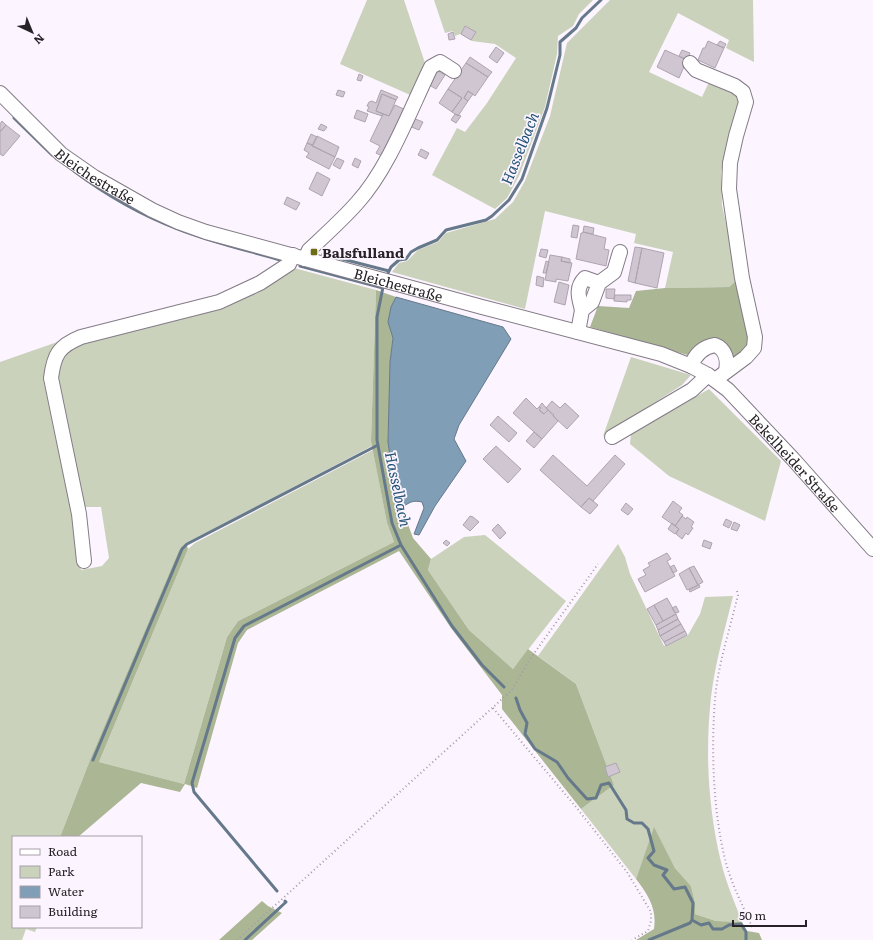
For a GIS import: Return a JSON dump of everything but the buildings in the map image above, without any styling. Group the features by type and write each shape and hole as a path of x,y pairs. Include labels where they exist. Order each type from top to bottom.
{"street":[{"path":"84,561 79,514 51,378 53,362 56,355 70,341 81,337 218,302 260,283 309,250 358,203 371,185 390,154 431,67 440,62 454,71"},
{"path":"612,437 746,357 754,348 755,337 742,278 729,189 730,163 746,102 743,92 736,86 696,70 690,63"},
{"name":"Bleichestraße","path":"0,93 61,154 122,194 178,222 206,232 661,354 716,375"},
{"path":"578,332 582,310 592,302 599,283 614,272 620,252"},
{"path":"691,366 697,354 704,348 715,345 722,349 726,357 727,364 716,375"},
{"name":"Bekelheider Straße","path":"716,375 873,549"}],"path":[{"path":"237,940 512,690 530,659 598,564"},
{"path":"737,591 738,595 724,650 715,699 713,771 718,818 726,864 736,892 752,927"},
{"path":"493,708 576,807 627,872 641,893 651,912 651,921 648,931 632,940"}],"green space":[{"path":"367,0 404,0 425,63 430,64 415,97 340,64"},
{"path":"434,0 593,0 579,14 573,26 558,36 557,54 545,107 519,176 507,198 495,209 432,175 457,128 465,132 487,103 516,58 495,44 472,41 460,34 455,36 453,31 445,33"},
{"path":"610,0 753,0 754,62 726,48 729,40 678,13 649,72 702,97 710,80 734,89 743,99 733,123 721,172 722,205 738,279 729,287 665,288 673,252 634,243 636,234 545,211 525,309 392,272 399,263 407,261 418,250 438,242 446,233 495,219 513,202 525,181 550,116 567,43"},
{"path":"294,268 376,290 372,446 186,543 179,550 90,760 60,836 12,836 12,928 37,928 35,932 26,929 22,940 0,940 0,362 63,340 55,350 51,359 47,381 73,513 81,570 102,566 109,558 101,507 80,507 54,378 59,358 68,349 83,340 221,305 264,286"},
{"path":"738,279 751,347 730,366 725,347 691,356 590,327 598,306 629,308 636,291 665,288 729,287"},
{"path":"376,290 396,297 391,307 388,322 393,338 390,362 388,442 393,477 402,508 413,538 431,559 428,570 469,630 513,669 528,649 576,684 614,785 581,809 502,709 502,695 451,628 399,551 247,630 238,643 197,788 185,784 180,792 141,783 79,836 60,836 90,760 179,550 186,543 188,549 99,762 184,784 227,637 238,621 394,542 387,523 371,441"},
{"path":"631,357 691,375 682,385 603,436"},
{"path":"709,389 781,461 765,521 669,476 630,444 631,434"},
{"path":"373,450 387,523 394,542 238,621 227,637 184,784 99,762 188,549 195,543"},
{"path":"485,535 566,601 513,669 469,630 428,570 431,559 464,537"},
{"path":"618,544 625,557 630,574 664,646 688,635 700,614 705,597 733,596 720,646 711,697 708,759 713,821 721,862 725,878 742,922 716,921 695,914 695,903 691,886 675,868 654,828 636,879 581,809 614,785 576,684 538,656"},
{"path":"654,827 675,868 691,886 695,903 695,914 716,921 742,922 747,931 759,933 762,940 636,940 654,929 655,921 651,902 636,879"},
{"path":"262,901 268,906 282,913 252,940 219,940"}],"water":[{"path":"396,297 503,327 511,339 459,425 454,439 466,461 435,506 419,535 414,534 424,508 422,502 411,502 402,508 393,477 388,442 390,362 393,338 388,322 391,307"}],"waterway":[{"name":"Hasselbach","path":"388,273 391,267 399,260 406,259 411,252 437,240 446,230 486,220 509,200 522,179 547,108 560,55 560,42 576,28 582,18 601,0"},
{"path":"14,118 52,155"},
{"path":"74,171 124,204 164,223 190,234 280,260"},
{"path":"323,254 389,271"},
{"path":"300,266 383,288"},
{"name":"Hasselbach","path":"383,287 377,317 377,440 392,523 401,545 452,626 482,665 504,687"},
{"path":"93,760 182,549 187,544 378,445"},
{"path":"277,891 194,792 192,783 235,638 244,626 401,545"},
{"name":"Hasselbach","path":"516,698 527,723 525,734 535,749 557,762 568,778 587,799 596,798 601,785 609,783 626,810 627,819 634,823 642,823 648,829 654,851 648,858 654,865 667,870 663,875 674,889 685,887 693,903 692,920 701,925 709,923 713,929 722,929 729,925 741,924 746,932 746,940"},
{"path":"245,940 286,902 285,901"},
{"path":"649,940 690,923 692,920"}],"place":[{"name":"Balsfulland","path":"314,252"}]}
